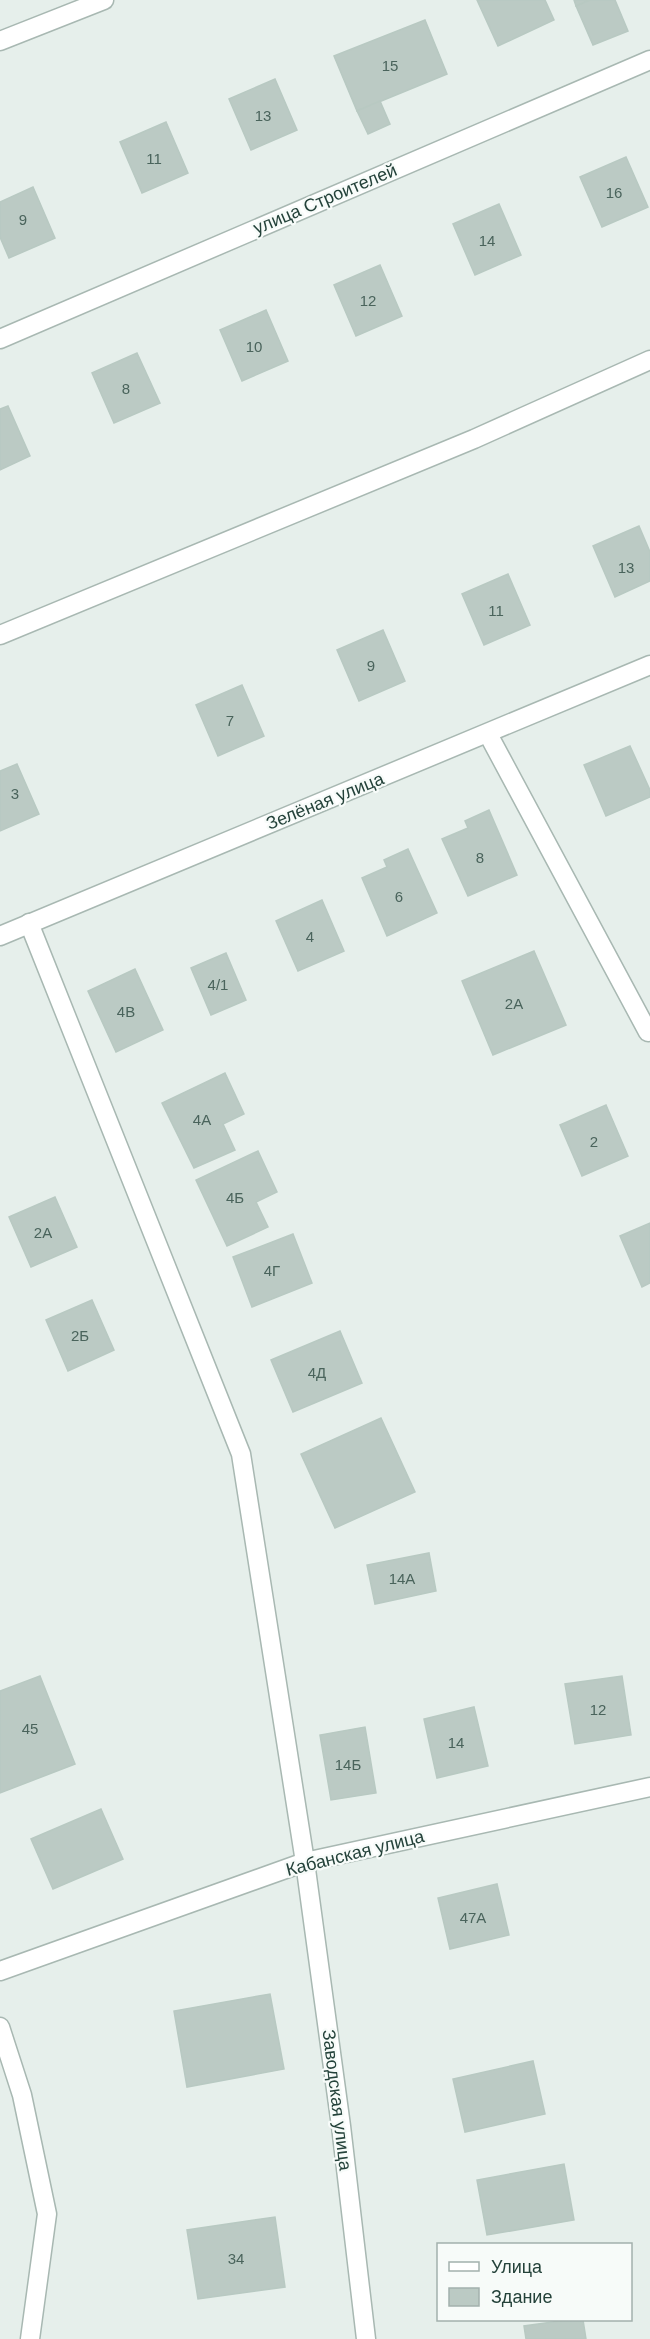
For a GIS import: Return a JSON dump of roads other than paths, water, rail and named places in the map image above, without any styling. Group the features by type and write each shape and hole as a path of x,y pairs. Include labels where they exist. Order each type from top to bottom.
{"street":[{"path":"0,41 104,0"},
{"name":"улица Строителей","path":"0,339 650,60"},
{"path":"0,635 474,439 650,360"},
{"name":"Зелёная улица","path":"0,936 650,665"},
{"path":"488,734 649,1033"},
{"name":"Заводская улица","path":"29,923 241,1454 305,1862 341,2126 366,2339"},
{"name":"Кабанская улица","path":"0,1971 305,1862 650,1787"},
{"path":"0,2027 22,2095 47,2214 30,2339"}]}
